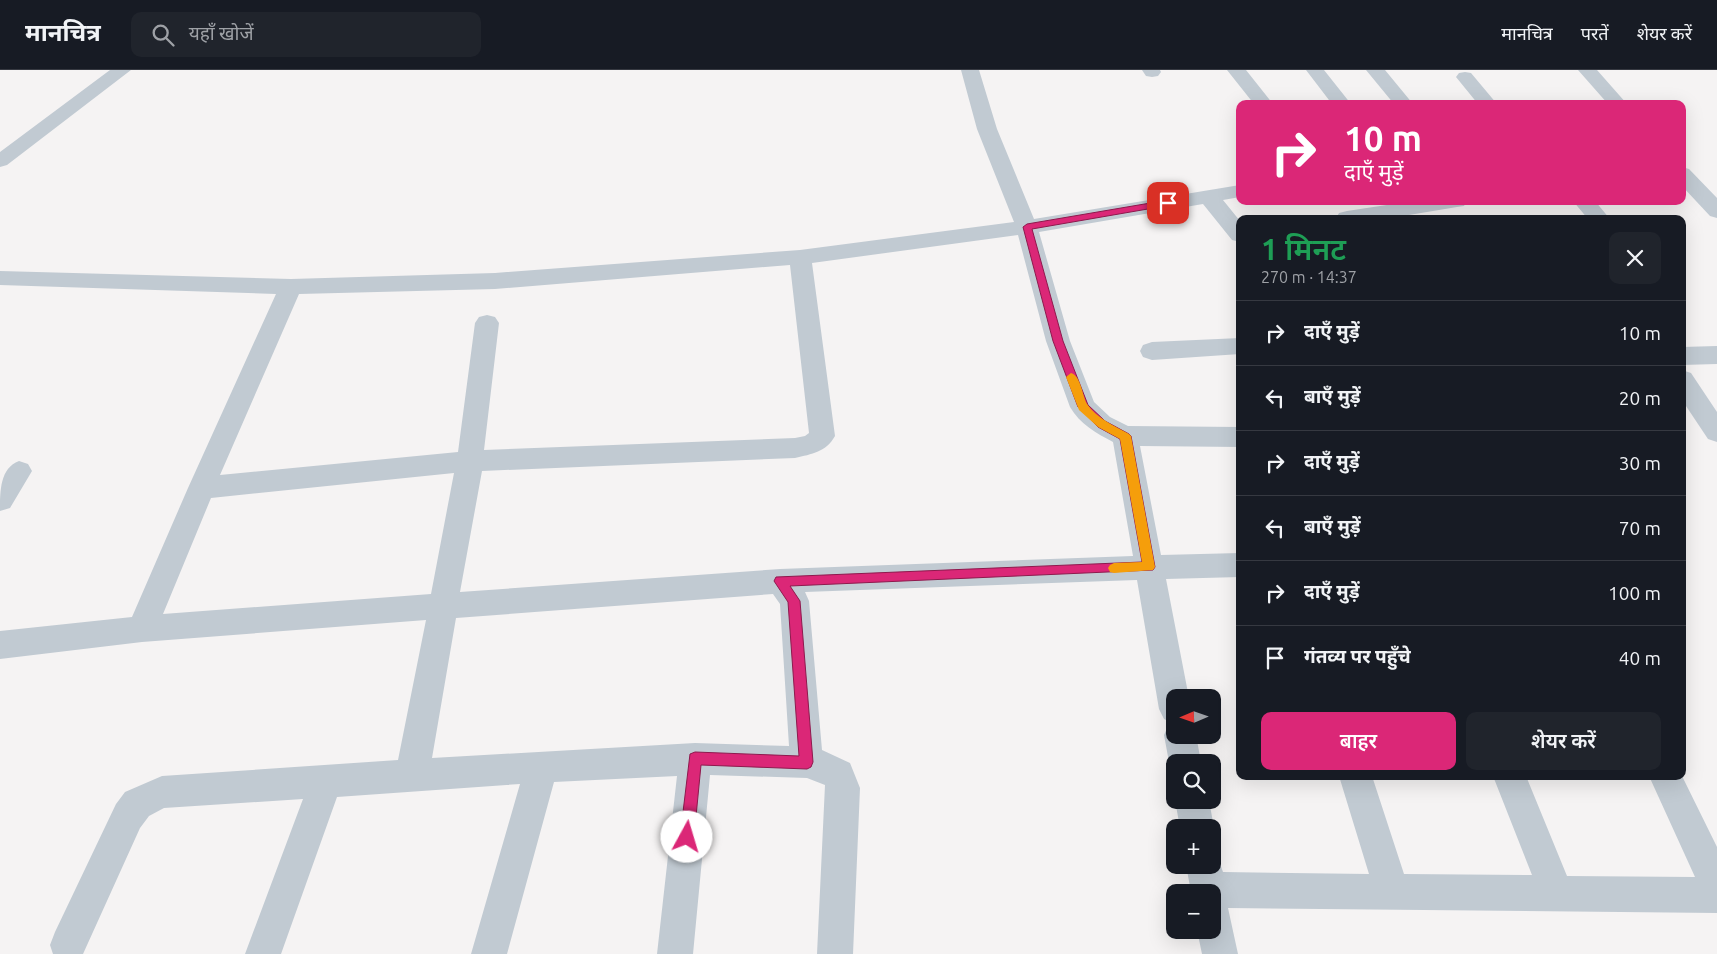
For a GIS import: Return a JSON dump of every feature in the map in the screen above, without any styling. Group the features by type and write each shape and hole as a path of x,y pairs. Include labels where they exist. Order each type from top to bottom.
{"street":[{"path":"1,160 122,70"},
{"path":"970,70 987,129 1027,227 1058,341 1083,407 1101,424 1125,436 1236,437"},
{"path":"1236,70 1261,100"},
{"path":"1315,70 1339,100"},
{"path":"1375,70 1401,100"},
{"path":"1587,70 1614,100"},
{"path":"1465,77 1485,100"},
{"path":"1686,178 1717,211"},
{"path":"0,278 291,287 496,282 800,257 1027,227 1236,192"},
{"path":"1208,196 1236,229"},
{"path":"1344,213 1413,205"},
{"path":"1587,205 1596,215"},
{"path":"201,488 470,461 785,448 813,444 822,436 800,257"},
{"path":"142,629 201,488 291,287"},
{"path":"412,776 470,461 487,323"},
{"path":"1152,351 1236,346"},
{"path":"1686,356 1717,355"},
{"path":"1686,385 1717,432"},
{"path":"1125,436 1171,689"},
{"path":"0,500 19,471"},
{"path":"0,645 142,629 780,581 1236,565"},
{"path":"780,581 794,601 807,762"},
{"path":"675,954 695,759"},
{"path":"68,945 128,816 137,804 162,792 695,759 807,762 826,766 838,774 843,788 835,954"},
{"path":"489,954 542,767"},
{"path":"1356,780 1392,891"},
{"path":"1511,780 1557,894"},
{"path":"1667,780 1717,885"},
{"path":"263,954 326,782"},
{"path":"1221,890 1717,895"},
{"path":"1217,939 1220,954"}],"slow traffic":[{"path":"1071,377 1083,407 1101,424 1125,436 1149,567 1114,568"}],"route":[{"path":"687,837 695,759 807,762 794,601 780,581 1149,567 1125,436 1101,424 1083,407 1058,341 1027,227 1168,203"}]}
